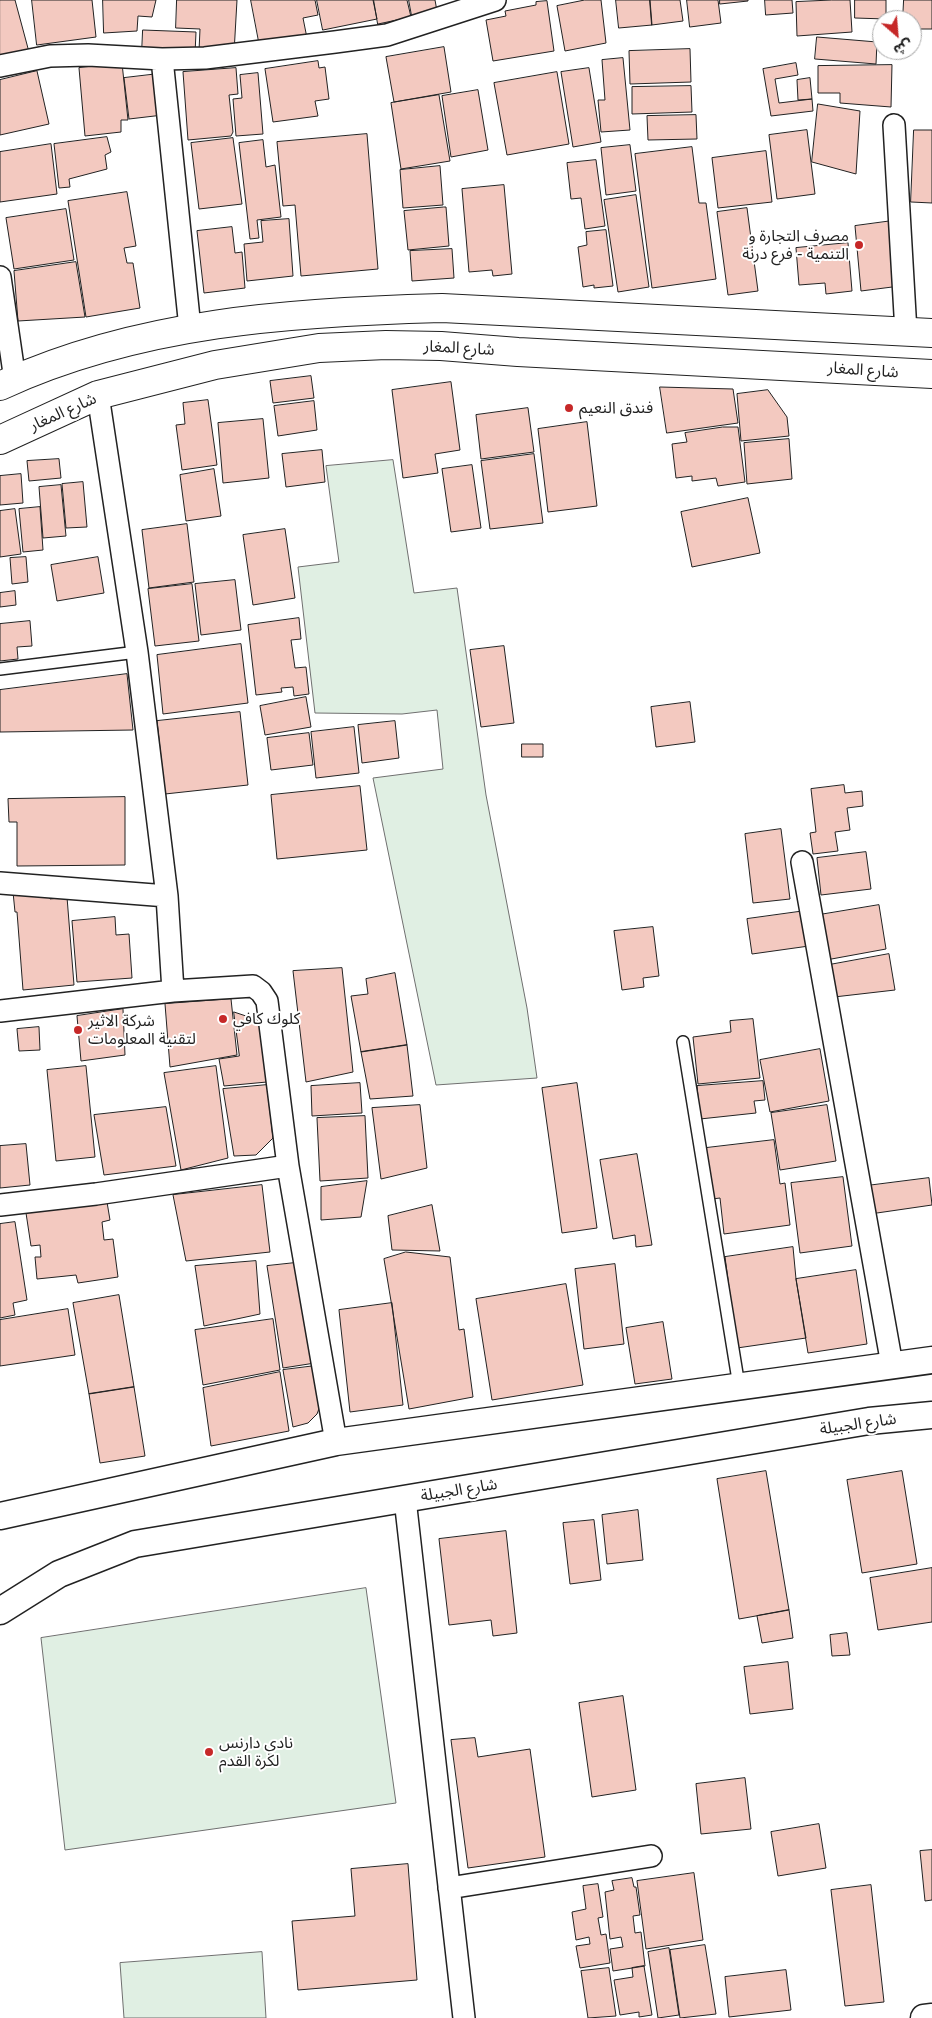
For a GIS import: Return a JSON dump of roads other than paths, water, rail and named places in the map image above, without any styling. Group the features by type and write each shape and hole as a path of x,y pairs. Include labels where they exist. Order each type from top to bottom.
{"main road":[{"path":"440,346 442,308"},
{"path":"7,383 74,356 126,342 190,328 284,315 442,308 919,333"},
{"name":"شارع المغار","path":"0,440 98,395 215,365 319,348 386,345 440,346 518,352 932,374"}],"street":[{"path":"0,66 50,56 88,55 162,60 205,58 386,35 495,0"},
{"path":"162,60 190,328"},
{"path":"894,125 919,333"},
{"path":"0,277 7,383"},
{"path":"98,395 137,652 167,896 173,991"},
{"path":"802,862 892,1365"},
{"path":"0,883 167,896"},
{"path":"0,1011 173,991 253,986 261,992 266,1001 288,1166 336,1442"},
{"path":"0,1205 96,1194 288,1166"},
{"path":"0,1516 336,1442 932,1360"},
{"name":"شارع الجبيلة","path":"0,1611 59,1574 134,1544 869,1421 932,1415"},
{"path":"405,1499 464,2018"},
{"path":"449,1888 651,1856"},
{"path":"924,2018 932,2017"}],"lane":[{"path":"0,669 137,652"},
{"path":"683,1042 739,1386"}],"place":[{"name":"مصرف التجارة و التنمية - فرع درنة","path":"859,245"},
{"name":"فندق النعيم","path":"569,408"},
{"name":"كلوك كافي","path":"223,1019"},
{"name":"شركة الاثير لتقنية المعلومات","path":"78,1030"},
{"name":"نادي دارنس لكرة القدم","path":"209,1752"}]}
